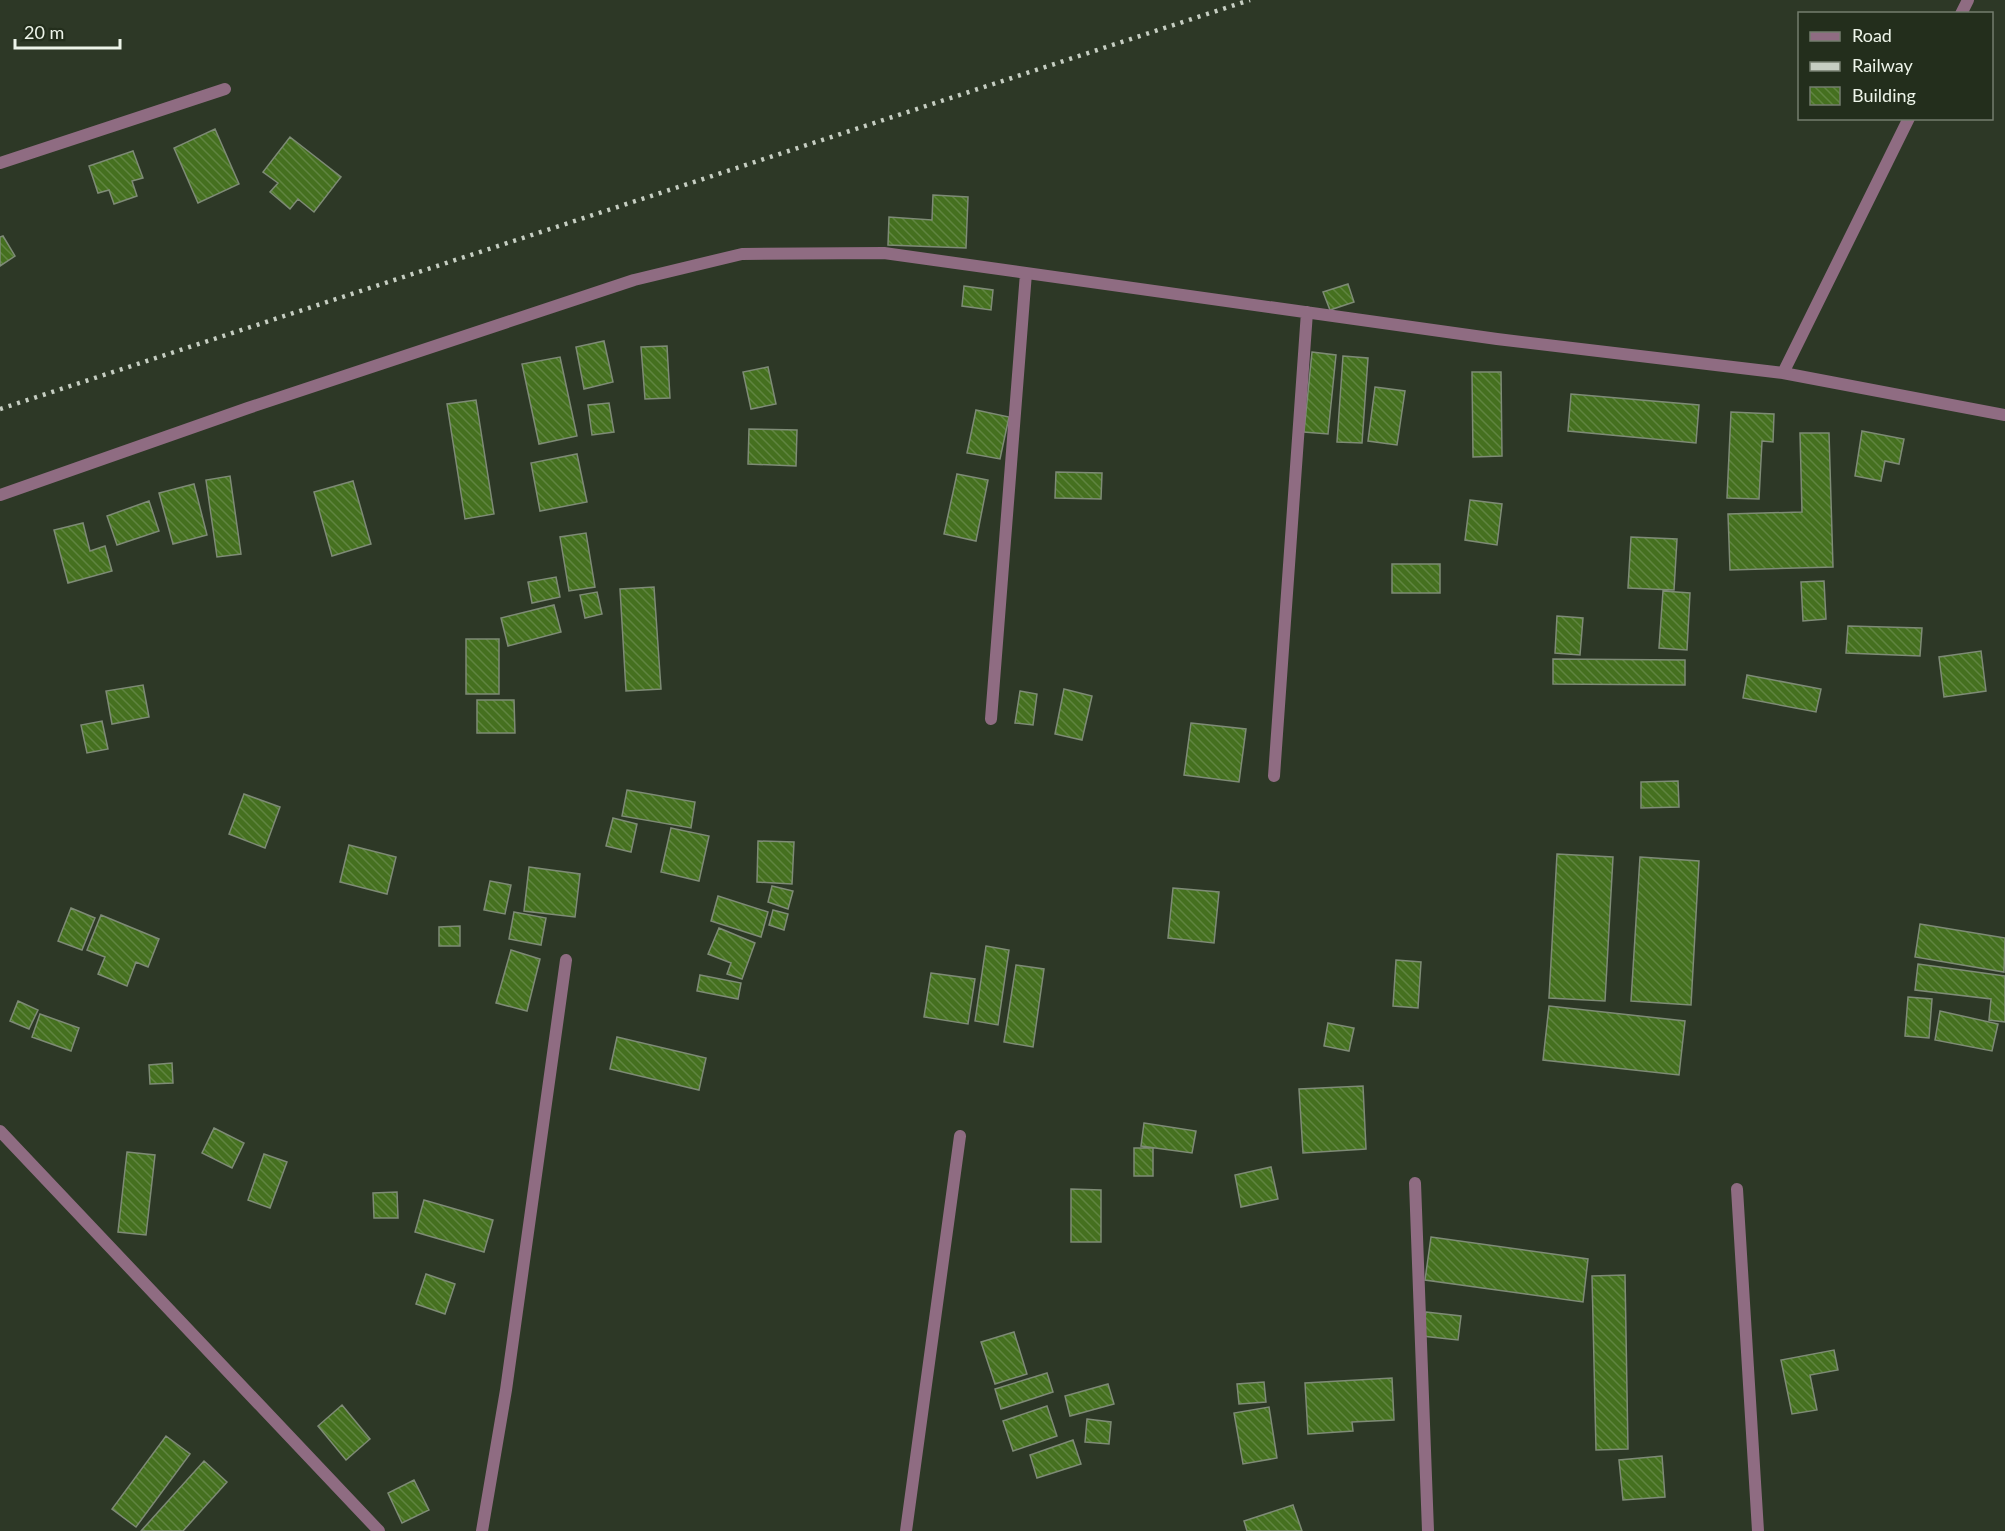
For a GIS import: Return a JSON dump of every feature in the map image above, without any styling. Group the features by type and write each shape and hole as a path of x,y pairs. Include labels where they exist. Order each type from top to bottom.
{"street":[{"path":"0,163 225,89"},
{"path":"1783,373 1908,120"},
{"path":"0,495 248,408 634,280 742,254 884,253 1497,339 1783,373 2005,414"},
{"path":"991,719 1026,273"},
{"path":"1274,776 1307,312"},
{"path":"482,1531 506,1390 566,960"},
{"path":"0,1131 379,1531"},
{"path":"906,1531 960,1136"},
{"path":"1415,1183 1428,1531"},
{"path":"1737,1189 1758,1531"}],"building":[{"path":"215,129 239,184 198,203 174,148"},
{"path":"290,137 341,177 314,212 298,199 290,209 270,192 278,183 263,172"},
{"path":"133,151 143,178 132,181 137,196 114,204 109,190 98,193 89,166"},
{"path":"933,195 968,197 966,248 888,245 889,217 932,220"},
{"path":"3,236 15,256 0,266 0,237"},
{"path":"1348,284 1354,302 1330,310 1323,292"},
{"path":"964,286 993,290 991,310 962,306"},
{"path":"604,341 613,382 584,389 576,347"},
{"path":"667,346 670,398 645,399 641,347"},
{"path":"1312,352 1336,355 1328,434 1304,432"},
{"path":"1343,356 1368,358 1362,443 1337,442"},
{"path":"560,357 577,436 539,444 522,364"},
{"path":"768,367 776,404 751,409 743,372"},
{"path":"1472,372 1501,372 1502,456 1473,457"},
{"path":"1375,387 1405,391 1397,445 1368,441"},
{"path":"1571,394 1699,405 1696,443 1568,431"},
{"path":"476,400 494,514 465,519 447,404"},
{"path":"609,403 614,432 592,435 588,405"},
{"path":"976,410 1009,417 1000,459 967,453"},
{"path":"1731,412 1774,414 1773,442 1762,441 1759,499 1727,498"},
{"path":"749,429 797,430 796,466 748,464"},
{"path":"1862,431 1904,439 1899,464 1885,461 1881,481 1855,476"},
{"path":"1800,433 1829,433 1833,567 1730,570 1728,514 1802,512"},
{"path":"577,454 587,502 540,511 531,463"},
{"path":"1056,472 1102,473 1101,499 1055,498"},
{"path":"957,474 988,480 976,541 944,534"},
{"path":"230,476 241,554 217,557 206,480"},
{"path":"353,481 371,544 332,556 314,492"},
{"path":"194,484 207,535 173,544 159,493"},
{"path":"1470,500 1502,504 1497,545 1465,540"},
{"path":"149,501 159,531 117,545 107,516"},
{"path":"83,523 90,551 105,546 112,571 68,583 54,530"},
{"path":"586,533 595,587 569,591 560,537"},
{"path":"1631,537 1677,539 1674,590 1628,588"},
{"path":"1392,564 1440,564 1440,593 1392,593"},
{"path":"556,577 560,597 532,603 528,582"},
{"path":"1824,581 1826,619 1803,621 1801,582"},
{"path":"654,587 661,689 626,691 620,589"},
{"path":"1663,591 1690,593 1687,650 1659,648"},
{"path":"597,592 602,614 585,618 580,595"},
{"path":"554,605 561,632 508,646 501,618"},
{"path":"1557,616 1583,618 1580,655 1555,653"},
{"path":"1848,626 1922,628 1920,656 1846,653"},
{"path":"466,639 499,639 499,694 466,694"},
{"path":"1981,651 1986,691 1944,697 1939,657"},
{"path":"1553,659 1685,660 1685,685 1553,684"},
{"path":"1747,675 1821,689 1816,712 1743,698"},
{"path":"143,685 149,717 112,724 106,691"},
{"path":"1064,689 1092,696 1082,740 1055,734"},
{"path":"1020,691 1037,694 1033,725 1015,723"},
{"path":"477,700 514,700 515,733 477,733"},
{"path":"102,721 108,749 87,753 81,725"},
{"path":"1191,723 1246,729 1239,782 1184,775"},
{"path":"1678,781 1679,807 1641,808 1641,782"},
{"path":"627,790 695,802 691,828 622,816"},
{"path":"244,794 280,807 265,848 229,834"},
{"path":"613,818 637,824 631,852 606,846"},
{"path":"671,828 709,836 699,881 661,872"},
{"path":"758,841 794,842 792,884 757,882"},
{"path":"349,845 396,857 387,894 340,882"},
{"path":"1557,854 1613,857 1605,1001 1549,998"},
{"path":"1640,857 1699,861 1691,1005 1631,1001"},
{"path":"529,867 580,874 575,917 524,911"},
{"path":"490,881 511,885 505,914 484,910"},
{"path":"772,886 793,891 788,909 768,902"},
{"path":"1173,888 1219,892 1214,943 1168,938"},
{"path":"718,896 768,912 761,937 711,921"},
{"path":"71,908 95,918 82,950 58,941"},
{"path":"773,910 788,914 784,930 769,925"},
{"path":"514,912 546,918 541,945 509,939"},
{"path":"101,915 159,939 148,967 136,962 127,986 98,974 105,957 87,950"},
{"path":"1920,924 2005,938 2004,972 1915,957"},
{"path":"460,926 460,946 439,946 439,927"},
{"path":"719,928 755,943 742,979 727,974 731,963 708,954"},
{"path":"986,946 1009,950 998,1025 975,1021"},
{"path":"511,950 540,959 527,1011 496,1003"},
{"path":"1396,960 1421,962 1418,1008 1393,1006"},
{"path":"1918,964 2005,976 2005,1022 1989,1020 1991,999 1915,990"},
{"path":"1016,965 1044,969 1033,1047 1004,1042"},
{"path":"931,973 975,979 968,1024 924,1017"},
{"path":"700,975 741,983 738,999 697,991"},
{"path":"1908,997 1932,999 1929,1038 1905,1036"},
{"path":"18,1001 38,1010 29,1029 10,1021"},
{"path":"1549,1006 1685,1021 1679,1075 1543,1060"},
{"path":"1940,1011 1998,1024 1992,1051 1935,1040"},
{"path":"40,1014 79,1028 71,1051 32,1037"},
{"path":"1328,1023 1354,1028 1349,1051 1324,1046"},
{"path":"617,1037 706,1058 699,1090 610,1069"},
{"path":"172,1063 173,1083 150,1084 149,1065"},
{"path":"1363,1086 1366,1149 1303,1153 1299,1089"},
{"path":"1144,1123 1196,1131 1192,1153 1141,1146"},
{"path":"214,1128 244,1143 232,1168 202,1153"},
{"path":"1134,1148 1153,1148 1153,1176 1134,1176"},
{"path":"127,1152 155,1155 146,1235 118,1232"},
{"path":"264,1154 287,1162 270,1208 248,1200"},
{"path":"1271,1167 1278,1199 1241,1207 1235,1175"},
{"path":"1071,1189 1101,1190 1101,1242 1071,1242"},
{"path":"397,1192 398,1218 374,1218 373,1193"},
{"path":"424,1200 493,1220 484,1252 415,1232"},
{"path":"1431,1237 1588,1259 1583,1302 1425,1280"},
{"path":"426,1274 455,1284 445,1314 416,1304"},
{"path":"1625,1275 1628,1449 1596,1450 1592,1276"},
{"path":"1426,1312 1461,1316 1458,1340 1422,1336"},
{"path":"1014,1332 1027,1374 995,1384 981,1342"},
{"path":"1834,1350 1838,1370 1810,1375 1817,1410 1792,1414 1781,1360"},
{"path":"1047,1373 1053,1392 1001,1409 995,1389"},
{"path":"1392,1378 1394,1420 1352,1422 1353,1431 1308,1434 1305,1383"},
{"path":"1264,1382 1266,1402 1239,1404 1237,1384"},
{"path":"1108,1384 1114,1404 1070,1416 1065,1396"},
{"path":"342,1405 370,1439 346,1460 318,1426"},
{"path":"1047,1406 1057,1436 1013,1451 1003,1421"},
{"path":"1269,1407 1277,1458 1243,1464 1234,1413"},
{"path":"1087,1419 1111,1422 1109,1444 1085,1442"},
{"path":"166,1436 190,1454 136,1527 112,1509"},
{"path":"1073,1440 1081,1464 1037,1478 1030,1455"},
{"path":"1662,1456 1665,1497 1623,1500 1619,1460"},
{"path":"204,1461 227,1482 183,1531 141,1531"},
{"path":"414,1480 429,1510 402,1523 388,1493"},
{"path":"1293,1505 1302,1531 1247,1531 1244,1521"}],"railway":[{"path":"0,409 1250,0"}]}
